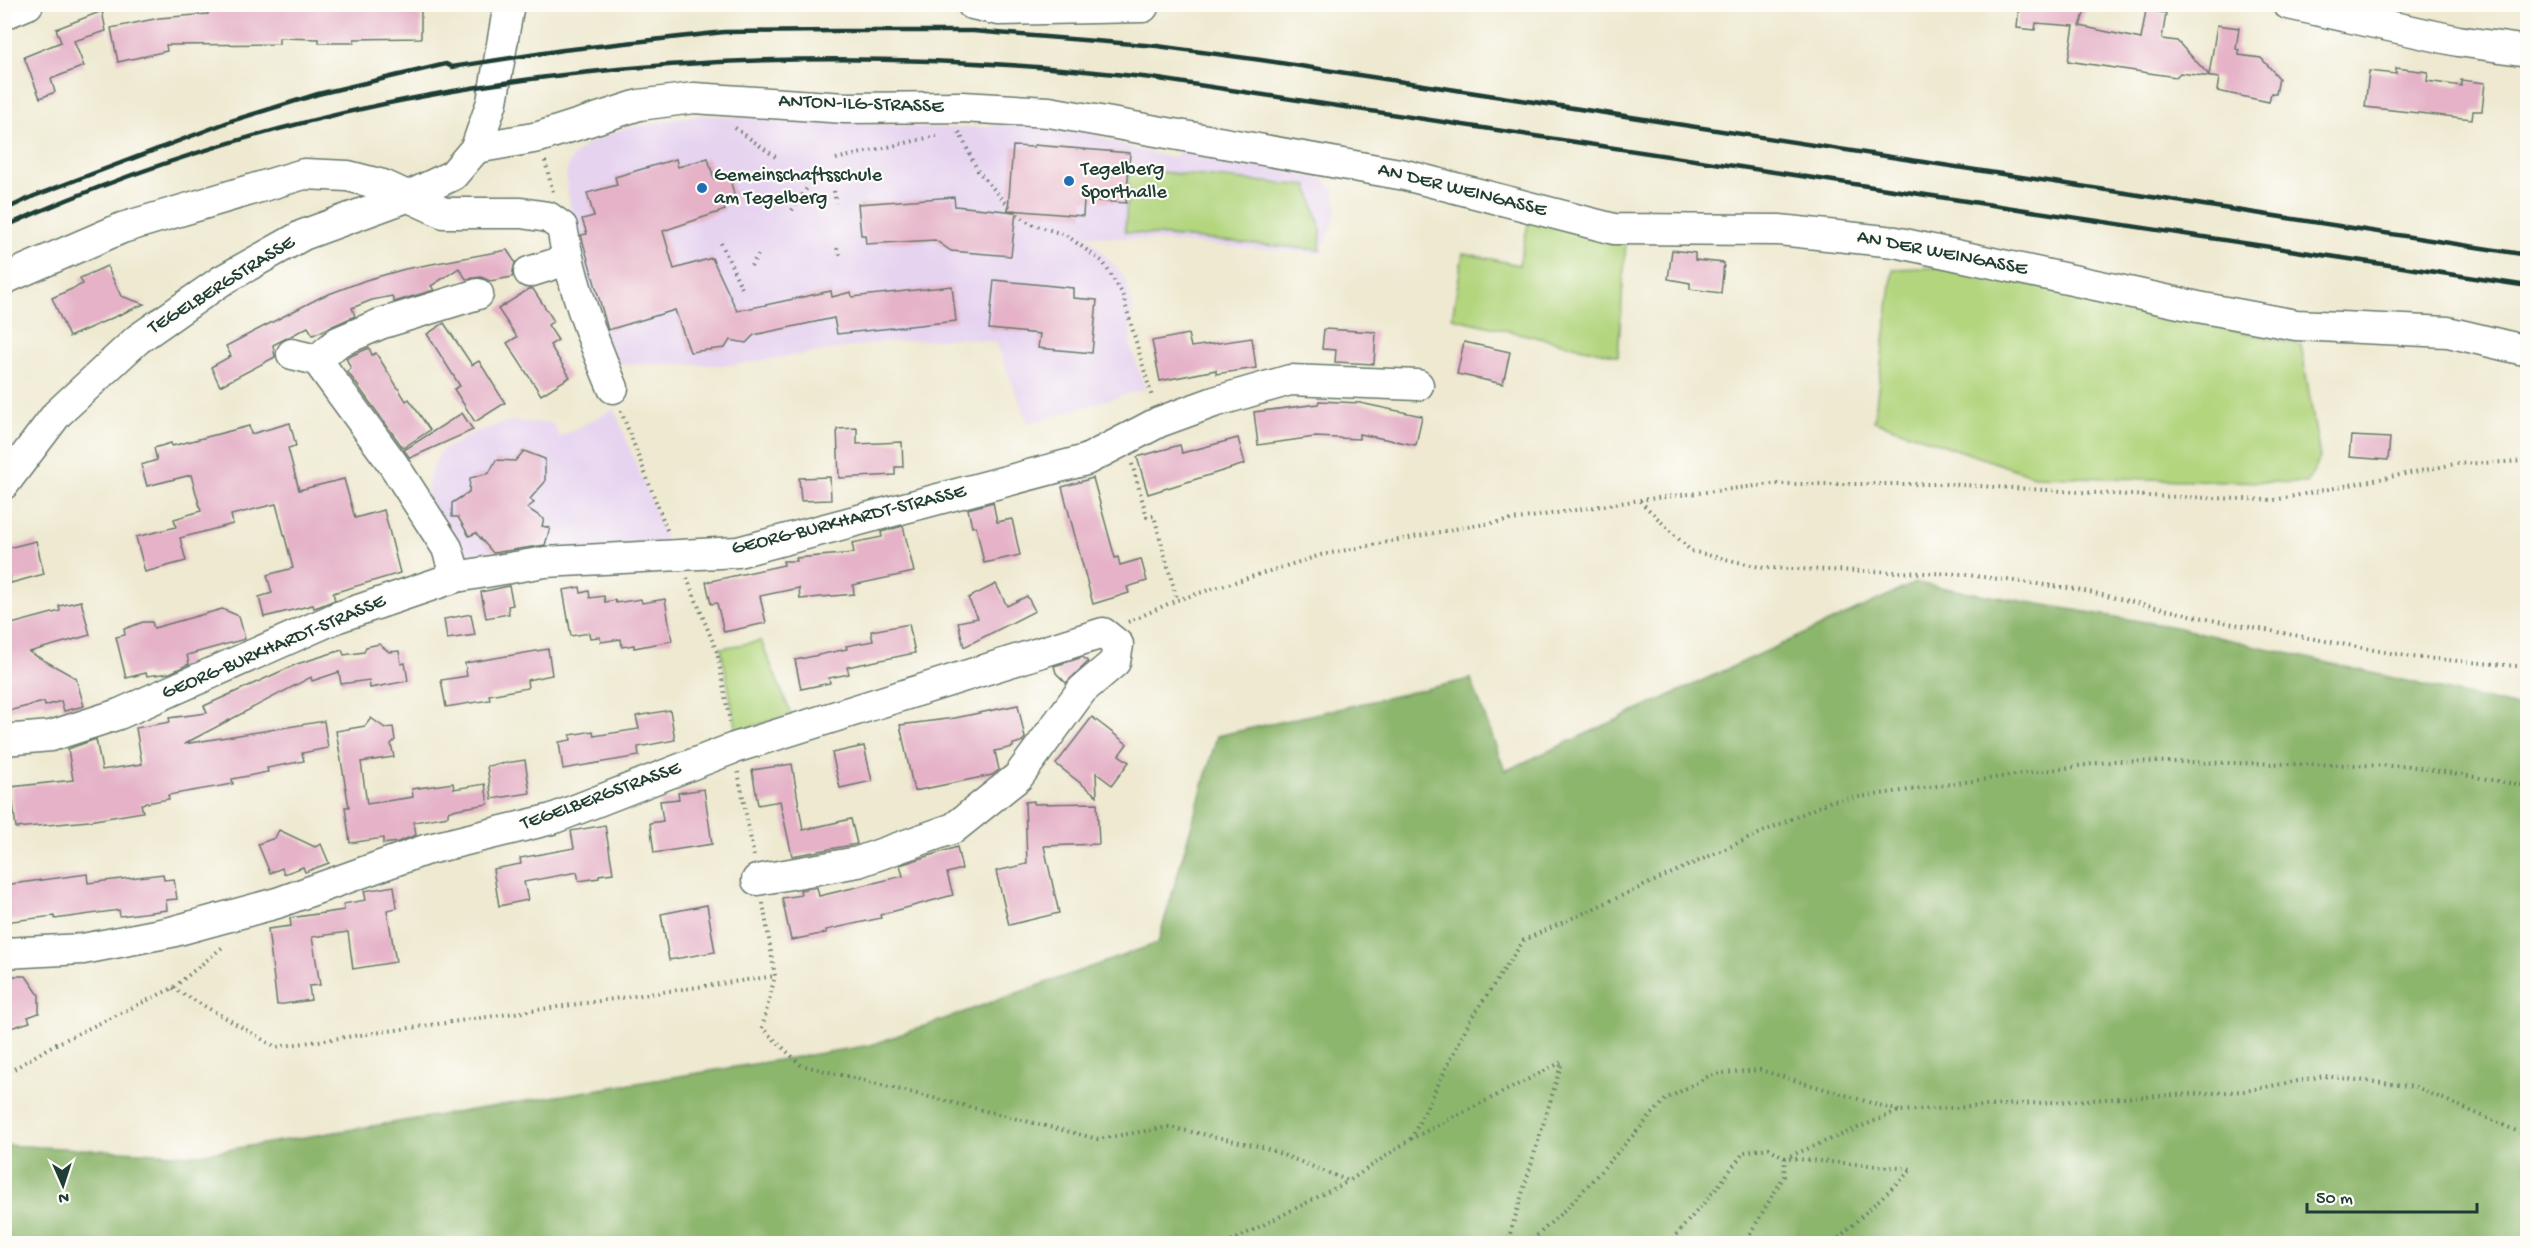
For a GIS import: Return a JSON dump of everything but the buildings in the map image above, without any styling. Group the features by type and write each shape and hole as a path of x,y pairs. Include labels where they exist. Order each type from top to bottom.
{"street":[{"path":"4,14 28,4"},
{"name":"TEGELBERGSTRASSE","path":"4,484 57,414 138,339 221,281 303,235 407,197 453,175 476,148 492,102 509,4"},
{"path":"972,4 998,10 1143,8 1143,4"},
{"path":"2288,4 2458,41 2528,51"},
{"name":"ANTON-ILG-STRASSE","path":"476,148 539,137 639,105 694,98 845,108 963,107 1049,112 1250,146"},
{"name":"AN DER WEINGASSE","path":"1250,146 1405,175 1614,229 1779,230 1895,242 2198,307 2296,325 2448,332 2528,351"},
{"path":"4,279 122,228 304,174 348,176 383,185 444,213 521,213 548,217 562,228 567,260 591,337 613,388"},
{"path":"529,272 567,260"},
{"path":"456,577 447,548 432,520 304,357 380,324 478,294"},
{"name":"GEORG-BURKHARDT-STRASSE","path":"4,740 51,736 119,714 338,617 456,577 545,562 738,552 1086,460 1159,422 1214,402 1290,380 1418,385"},
{"path":"754,881 858,862 954,828 1018,777 1082,690 1115,662 1111,639"},
{"name":"TEGELBERGSTRASSE","path":"4,953 83,949 171,932 277,903 425,850 552,819 734,748 1111,639"}],"path":[{"path":"719,98 735,128 777,158"},
{"path":"836,159 958,131 978,171 1014,212 1031,224 1066,235 1103,262 1122,293 1145,368"},
{"path":"539,137 562,228"},
{"path":"792,210 807,188"},
{"path":"834,191 836,203"},
{"path":"721,243 743,291"},
{"path":"837,248 840,255"},
{"path":"752,266 758,255"},
{"path":"613,388 717,652 755,861 754,881 762,901 776,976 762,1028 801,1065 1098,1139 1169,1127 1263,1147 1349,1181"},
{"path":"1111,639 1177,600 1321,555 1460,528 1640,500 1772,484 1946,484 2147,496 2274,500 2455,464 2528,461"},
{"path":"1135,478 1147,517 1154,516 1177,600"},
{"path":"1640,500 1691,551 1764,568 1960,574 2076,589 2212,620 2412,657 2528,667"},
{"path":"1411,1139 1470,1020 1524,940 1831,801 2114,761 2409,766 2528,786"},
{"path":"4,1075 50,1047 173,988 229,942 217,940"},
{"path":"173,988 276,1047 776,976"},
{"path":"1226,1244 1349,1181 1411,1139 1562,1062 1507,1244"},
{"path":"1528,1244 1569,1205 1666,1099 1713,1074 1760,1070 1899,1112"},
{"path":"1785,1158 1899,1112 2245,1091 2324,1076 2416,1087 2528,1136"},
{"path":"1668,1244 1716,1189 1744,1152 1769,1148 1785,1158 1912,1169 1833,1244"},
{"path":"1744,1244 1784,1176 1785,1158"}],"shaded area":[{"path":"700,115 936,128 985,127 1012,122 1078,129 1137,150 1174,158 1181,150 1322,179 1333,187 1337,208 1321,254 1086,235 1124,276 1133,304 1130,344 1145,389 1028,424 996,342 962,338 884,342 732,365 610,364 576,258 566,174 572,157 586,145 625,128"},
{"path":"614,409 669,546 465,564 426,500 430,473 441,451 475,432 510,421 552,423 560,437"}],"green space":[{"path":"1129,169 1308,186 1321,230 1320,250 1125,232"},
{"path":"1530,215 1626,241 1618,356 1452,318 1463,253 1519,265"},
{"path":"1952,267 2301,345 2320,458 2307,483 2034,476 1874,421 1893,269"},
{"path":"1915,583 2175,627 2527,709 2527,1243 5,1243 5,1145 194,1155 871,1045 1158,943 1217,736 1471,679 1505,771"},
{"path":"761,641 791,714 737,732 721,648"}],"railway":[{"path":"4,210 34,196 231,121 318,94 446,64 452,67 563,50 724,32 973,31 1157,46 1261,60 2528,255"},
{"path":"4,227 140,172 280,129 423,96 567,74 713,62 859,59 1006,65 1152,78 2528,286"}],"place":[{"name":"Tegelberg Sporthalle","path":"1069,181"},
{"name":"Gemeinschaftsschule am Tegelberg","path":"702,188"}]}
